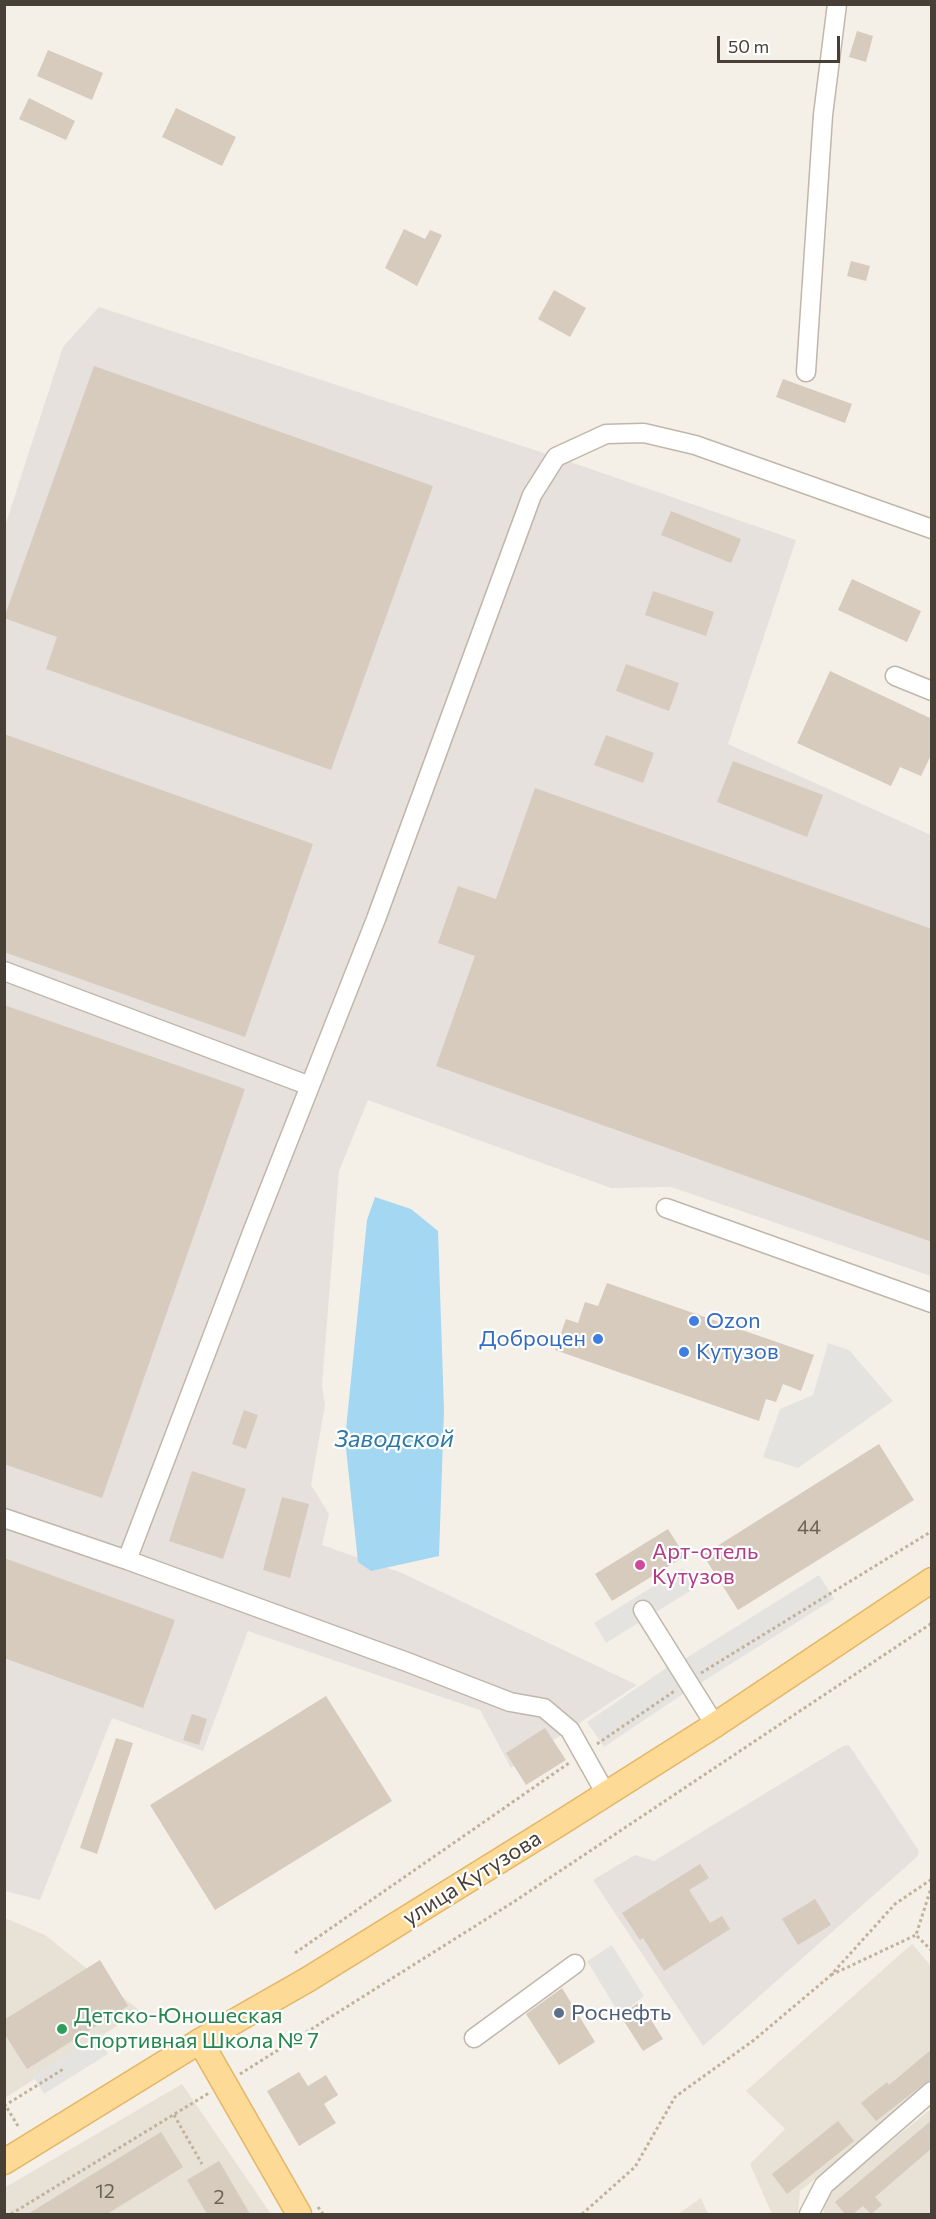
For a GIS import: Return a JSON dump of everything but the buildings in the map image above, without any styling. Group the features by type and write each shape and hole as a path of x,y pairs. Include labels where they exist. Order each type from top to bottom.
{"main road":[{"name":"улица Кутузова","path":"4,2162 200,2041 307,1980 606,1794 715,1725 932,1580"},
{"path":"200,2041 299,2214"}],"street":[{"path":"806,372 824,115 837,4"},
{"path":"127,1560 376,919 532,495 556,457 606,434 644,433 695,445 932,529"},
{"path":"895,676 932,691"},
{"path":"4,971 310,1086"},
{"path":"666,1208 932,1303"},
{"path":"4,1518 127,1560 510,1702 544,1708 570,1730 606,1794"},
{"path":"642,1610 715,1725"},
{"path":"474,2038 575,1964"},
{"path":"809,2214 824,2186 932,2091"}],"path":[{"path":"295,1953 689,1681 932,1531"},
{"path":"11,2214 225,2084 515,1901 932,1623"},
{"path":"582,2214 635,2168 675,2097 754,2040 830,1976 895,1904 932,1879"},
{"path":"830,1976 916,1935 932,1885"},
{"path":"916,1935 932,1951"},
{"path":"18,2126 5,2104 66,2068"},
{"path":"174,2115 202,2164"}],"shaded area":[{"path":"99,307 556,457 796,540 728,744 931,835 931,1276 671,1187 611,1188 368,1100 339,1171 322,1385 325,1405 311,1485 329,1514 322,1545 402,1573 637,1685 511,1768 480,1710 248,1631 203,1751 112,1718 40,1900 5,1891 5,526 63,347"},
{"path":"828,1343 849,1350 893,1401 798,1468 763,1457 780,1409 813,1395"},
{"path":"683,1568 695,1588 606,1643 594,1623"},
{"path":"819,1575 834,1599 699,1684 683,1660"},
{"path":"672,1664 689,1690 604,1747 587,1722"},
{"path":"849,1745 919,1851 918,1856 703,2046 593,1880 635,1855 654,1861 843,1746"},
{"path":"5,1918 45,1935 140,2011 5,2098"},
{"path":"912,1944 931,1966 931,2086 800,2191 798,2214 772,2214 750,2164 785,2129 746,2091"},
{"path":"612,1945 644,1996 620,2015 587,1961"},
{"path":"97,2036 108,2054 44,2094 33,2076"},
{"path":"182,2084 271,2214 5,2214 4,2188"},
{"path":"931,2109 931,2214 824,2214 823,2198"},
{"path":"701,2198 708,2214 678,2214"}],"water":[{"name":"Заводской","path":"375,1197 411,1209 438,1231 444,1410 439,1556 371,1571 358,1562 345,1439 367,1220"}],"place":[{"name":"Ozon","path":"694,1321"},
{"name":"Доброцен","path":"598,1339"},
{"name":"Кутузов","path":"684,1352"},
{"name":"Арт-отель Кутузов","path":"640,1565"},
{"name":"Роснефть","path":"559,2013"},
{"name":"Детско-Юношеская Спортивная Школа № 7","path":"62,2029"}]}
